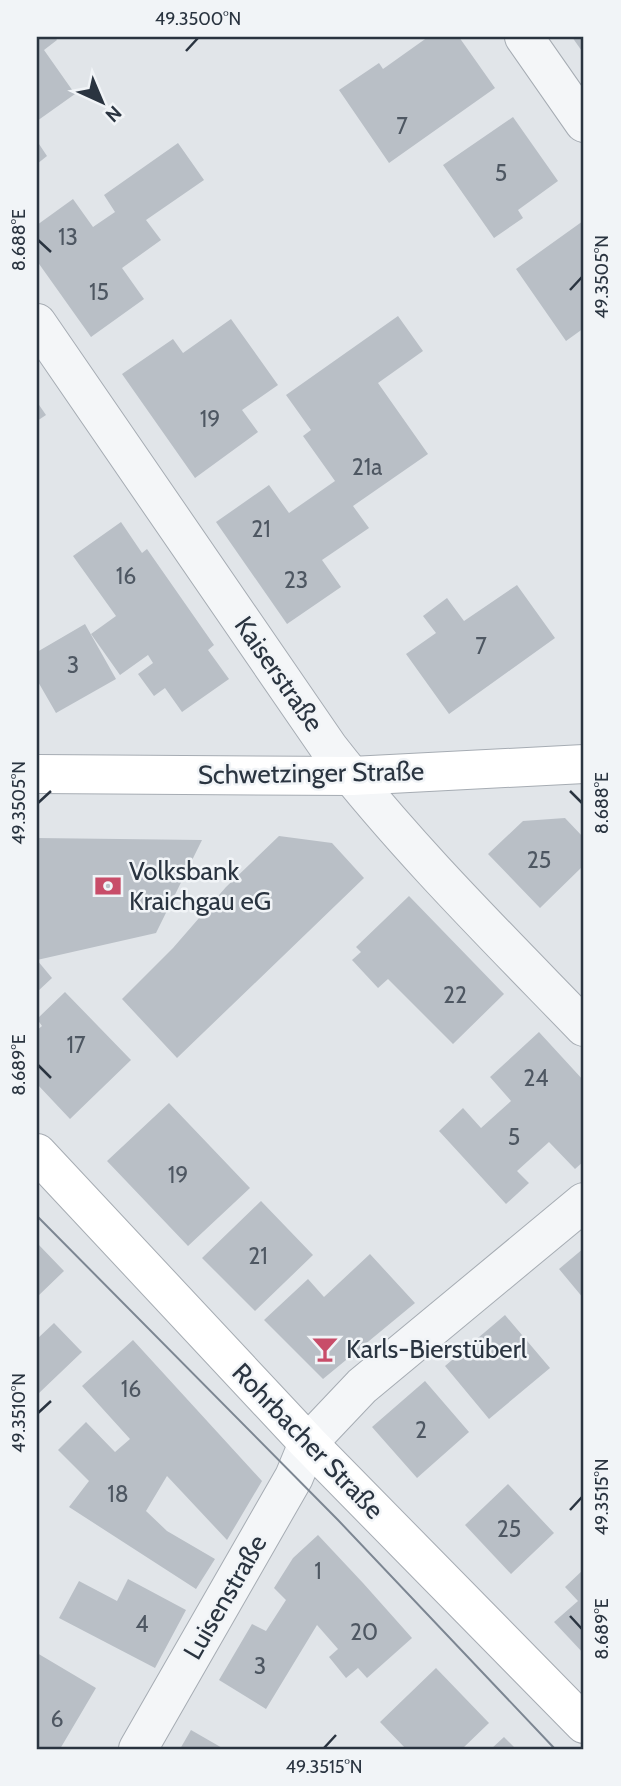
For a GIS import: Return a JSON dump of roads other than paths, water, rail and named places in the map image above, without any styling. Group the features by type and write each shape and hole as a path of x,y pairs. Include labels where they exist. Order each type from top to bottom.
{"main road":[{"name":"Schwetzinger Straße","path":"37,774 352,776 584,764"},
{"name":"Rohrbacher Straße","path":"37,1153 308,1443 584,1724"}],"street":[{"path":"524,37 584,123"},
{"name":"Kaiserstraße","path":"37,323 321,736 352,776 435,874 584,1027"},
{"path":"308,1443 362,1386 584,1202"},
{"name":"Luisenstraße","path":"138,1749 294,1477 308,1443"}],"tram line":[{"path":"37,1216 338,1520 555,1749"}],"place":[{"name":"Volksbank Kraichgau eG","path":"108,886"},
{"name":"Karls-Bierstüberl","path":"325,1349"}]}
